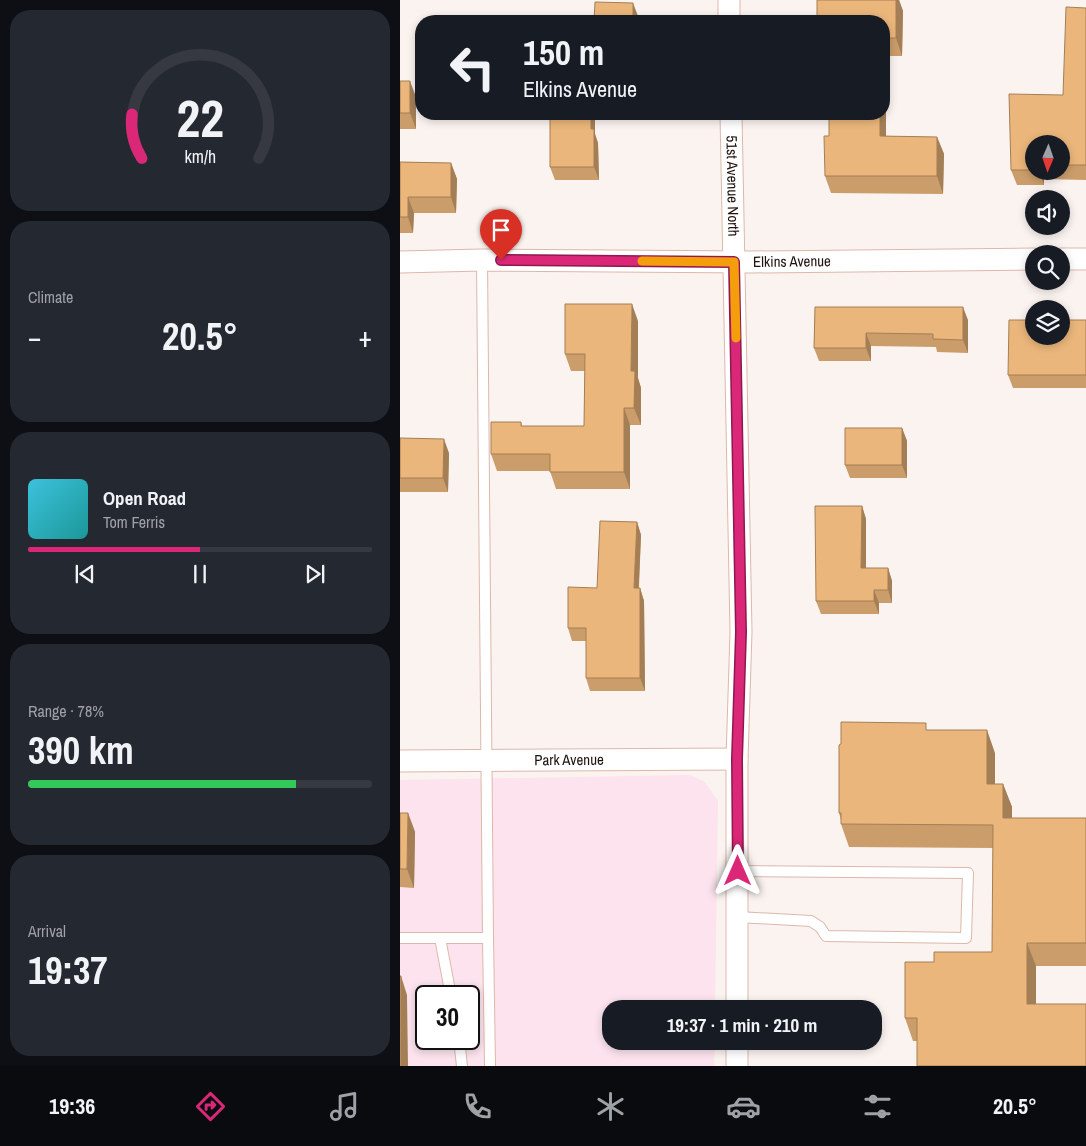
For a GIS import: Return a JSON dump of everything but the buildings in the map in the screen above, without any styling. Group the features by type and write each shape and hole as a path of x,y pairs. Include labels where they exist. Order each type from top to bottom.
{"street":[{"path":"729,0 730,15"},
{"name":"51st Avenue North","path":"731,120 741,632 737,759 737,1000"},
{"name":"Elkins Avenue","path":"400,262 482,260 734,262 1025,259"},
{"path":"1070,259 1086,259"},
{"name":"Park Avenue","path":"400,761 737,759"},
{"path":"737,1050 737,1066"}],"lane":[{"path":"482,260 490,1066"},
{"path":"737,918 811,921 820,927 826,936 966,938 968,873 738,871"},
{"path":"400,938 488,938"},
{"path":"440,938 449,985"},
{"path":"460,1050 462,1066"}],"shaded area":[{"path":"690,775 705,782 718,801 715,1000 602,1000 602,1050 715,1050 714,1066 400,1066 400,780"}],"slow traffic":[{"path":"642,261 734,262 736,338"}],"route":[{"path":"501,260 734,262 741,632 737,759 738,871"}]}
